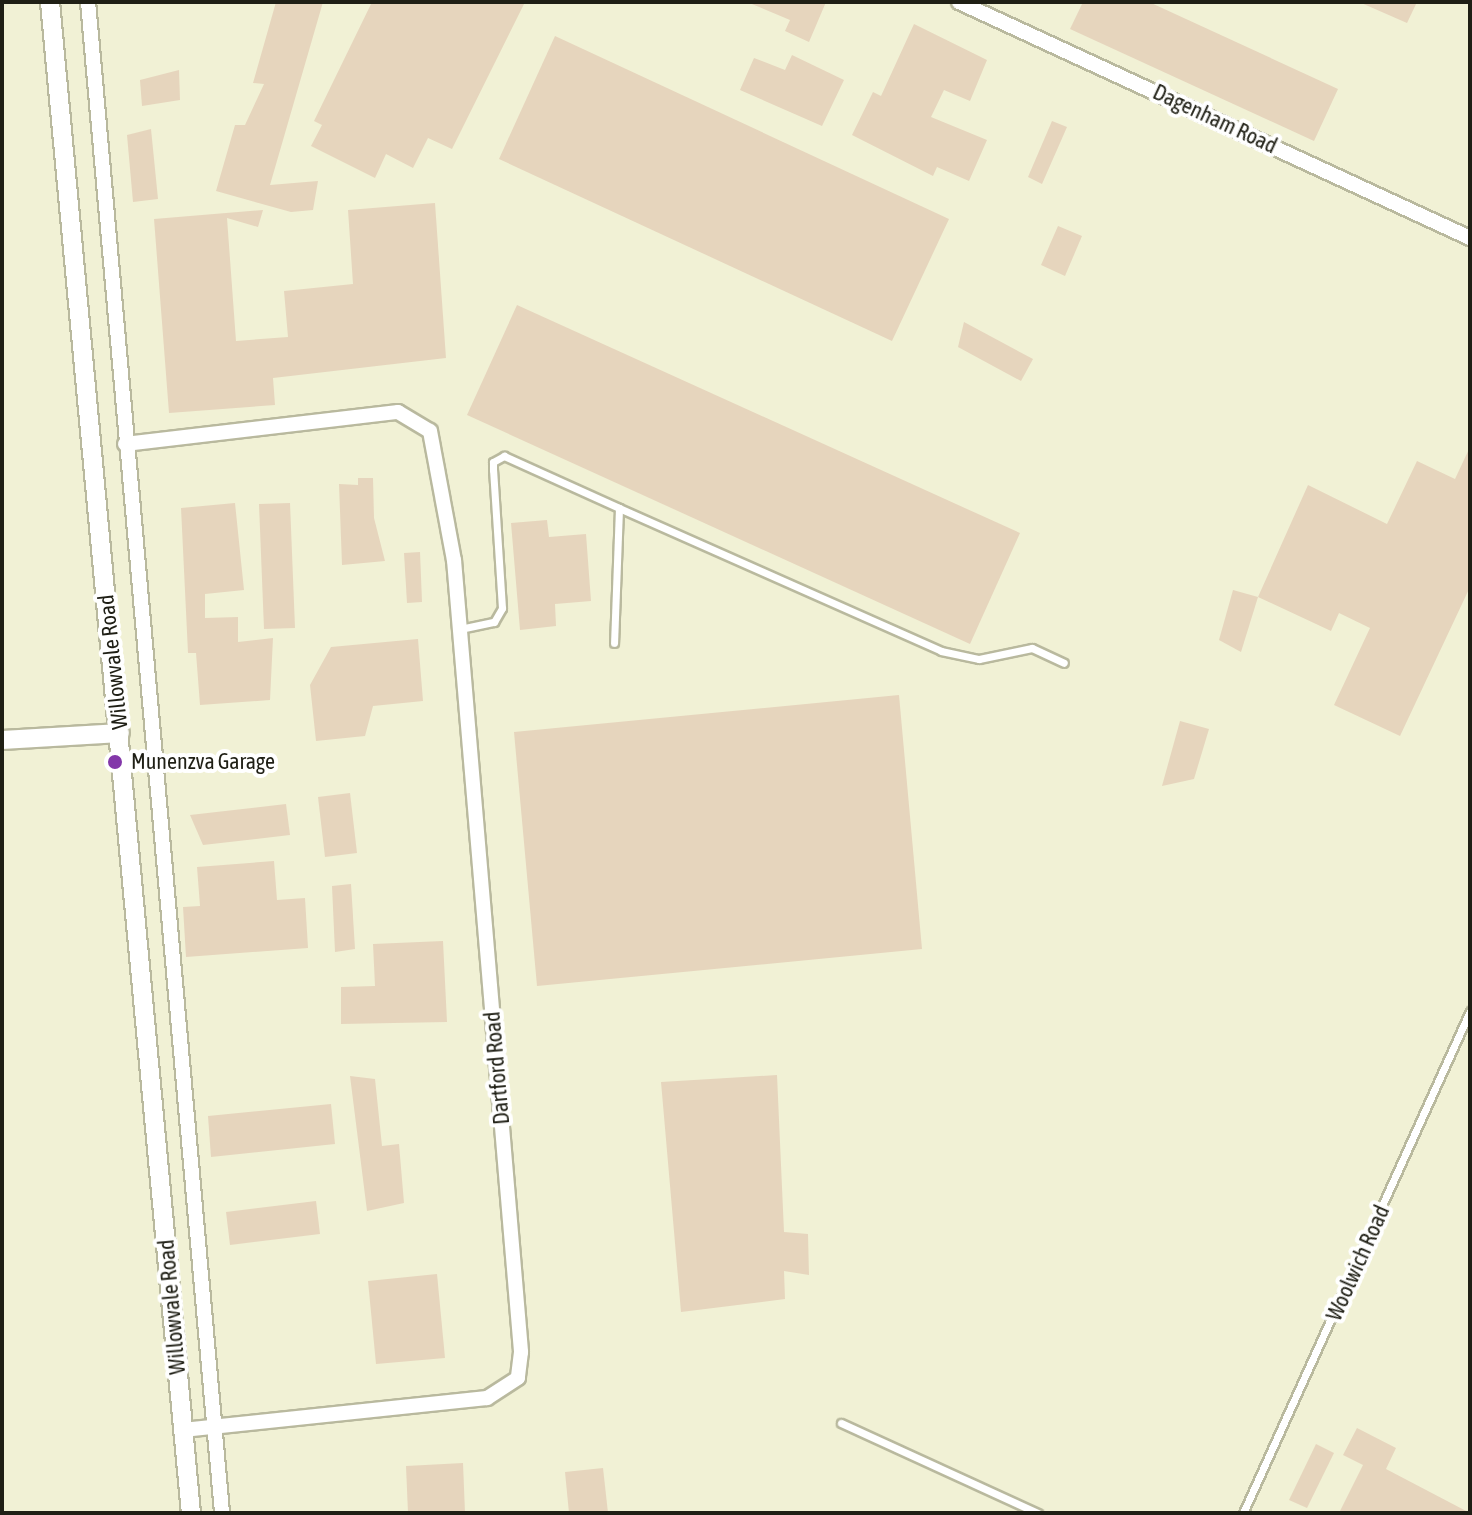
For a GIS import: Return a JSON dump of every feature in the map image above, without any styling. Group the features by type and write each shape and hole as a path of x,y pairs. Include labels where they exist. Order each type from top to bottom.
{"main road":[{"name":"Willowvale Road","path":"50,2 191,1513"},
{"path":"2,740 120,733"}],"street":[{"path":"88,2 222,1513"},
{"name":"Dagenham Road","path":"959,2 1470,238"},
{"path":"994,18 1002,2"},
{"name":"Dartford Road","path":"125,444 398,412 421,421 437,448 460,629 521,1368 508,1390 457,1404 183,1430"}],"lane":[{"path":"460,629 494,622 502,608 493,470 497,456 941,651 979,659 1032,648 1064,663"},
{"path":"614,643 619,508"},
{"name":"Woolwich Road","path":"1243,1513 1470,1011"},
{"path":"841,1423 1038,1513"}],"building":[{"path":"276,2 323,2 270,185 318,181 313,210 291,212 216,191 235,125 245,125 264,84 253,83"},
{"path":"372,2 525,2 452,149 428,138 413,168 386,154 375,178 311,146 322,125 314,121"},
{"path":"747,2 826,2 809,42 785,31 790,20"},
{"path":"1083,2 1149,2 1338,89 1314,141 1070,29"},
{"path":"1359,2 1417,2 1407,23"},
{"path":"914,24 987,60 970,101 944,90 931,117 987,140 969,181 937,167 933,176 852,135 873,92 881,96"},
{"path":"555,36 949,219 892,341 499,159"},
{"path":"792,55 844,80 822,126 740,90 754,58 785,70"},
{"path":"179,70 180,100 142,106 140,80"},
{"path":"1052,121 1067,127 1042,184 1028,177"},
{"path":"151,129 158,199 133,202 127,135"},
{"path":"435,203 446,358 273,378 275,405 169,413 154,219 263,210 258,227 227,218 236,341 288,337 284,291 353,284 348,210"},
{"path":"1058,226 1082,236 1065,276 1041,265"},
{"path":"517,305 1020,533 970,644 467,415"},
{"path":"964,322 1033,359 1021,381 958,347"},
{"path":"1470,447 1470,587 1400,736 1334,705 1370,628 1339,613 1331,631 1258,597 1308,485 1387,524 1417,461 1455,479"},
{"path":"358,478 373,478 374,518 385,561 342,565 339,484 358,485"},
{"path":"235,503 244,590 205,594 205,618 238,617 238,642 273,638 270,700 200,705 196,653 188,653 181,508"},
{"path":"290,503 295,628 264,629 259,504"},
{"path":"547,520 549,537 586,534 591,601 555,604 556,626 520,630 511,523"},
{"path":"420,552 422,602 407,603 404,553"},
{"path":"1233,590 1258,597 1241,652 1219,640"},
{"path":"418,639 423,701 373,706 365,736 316,741 310,685 331,647"},
{"path":"899,695 922,949 537,986 514,732"},
{"path":"1180,721 1209,729 1194,779 1162,786"},
{"path":"350,793 357,853 325,857 318,797"},
{"path":"286,804 290,835 203,845 190,815"},
{"path":"274,861 277,900 305,898 308,948 186,957 183,907 200,906 197,867"},
{"path":"351,884 355,949 335,952 332,886"},
{"path":"443,941 447,1022 341,1024 341,987 375,986 373,944"},
{"path":"777,1075 784,1232 808,1234 809,1275 784,1271 785,1299 681,1312 661,1082"},
{"path":"350,1076 375,1079 382,1146 399,1144 404,1203 367,1211"},
{"path":"331,1104 335,1144 211,1157 208,1116"},
{"path":"316,1201 320,1234 230,1245 226,1212"},
{"path":"437,1274 445,1358 376,1364 368,1281"},
{"path":"1357,1428 1396,1448 1386,1469 1470,1513 1339,1513 1363,1465 1343,1455"},
{"path":"1316,1444 1334,1453 1307,1508 1289,1500"},
{"path":"463,1463 465,1513 408,1513 406,1466"},
{"path":"603,1468 608,1513 569,1513 565,1472"}],"place":[{"name":"Munenzva Garage","path":"115,762"}]}
